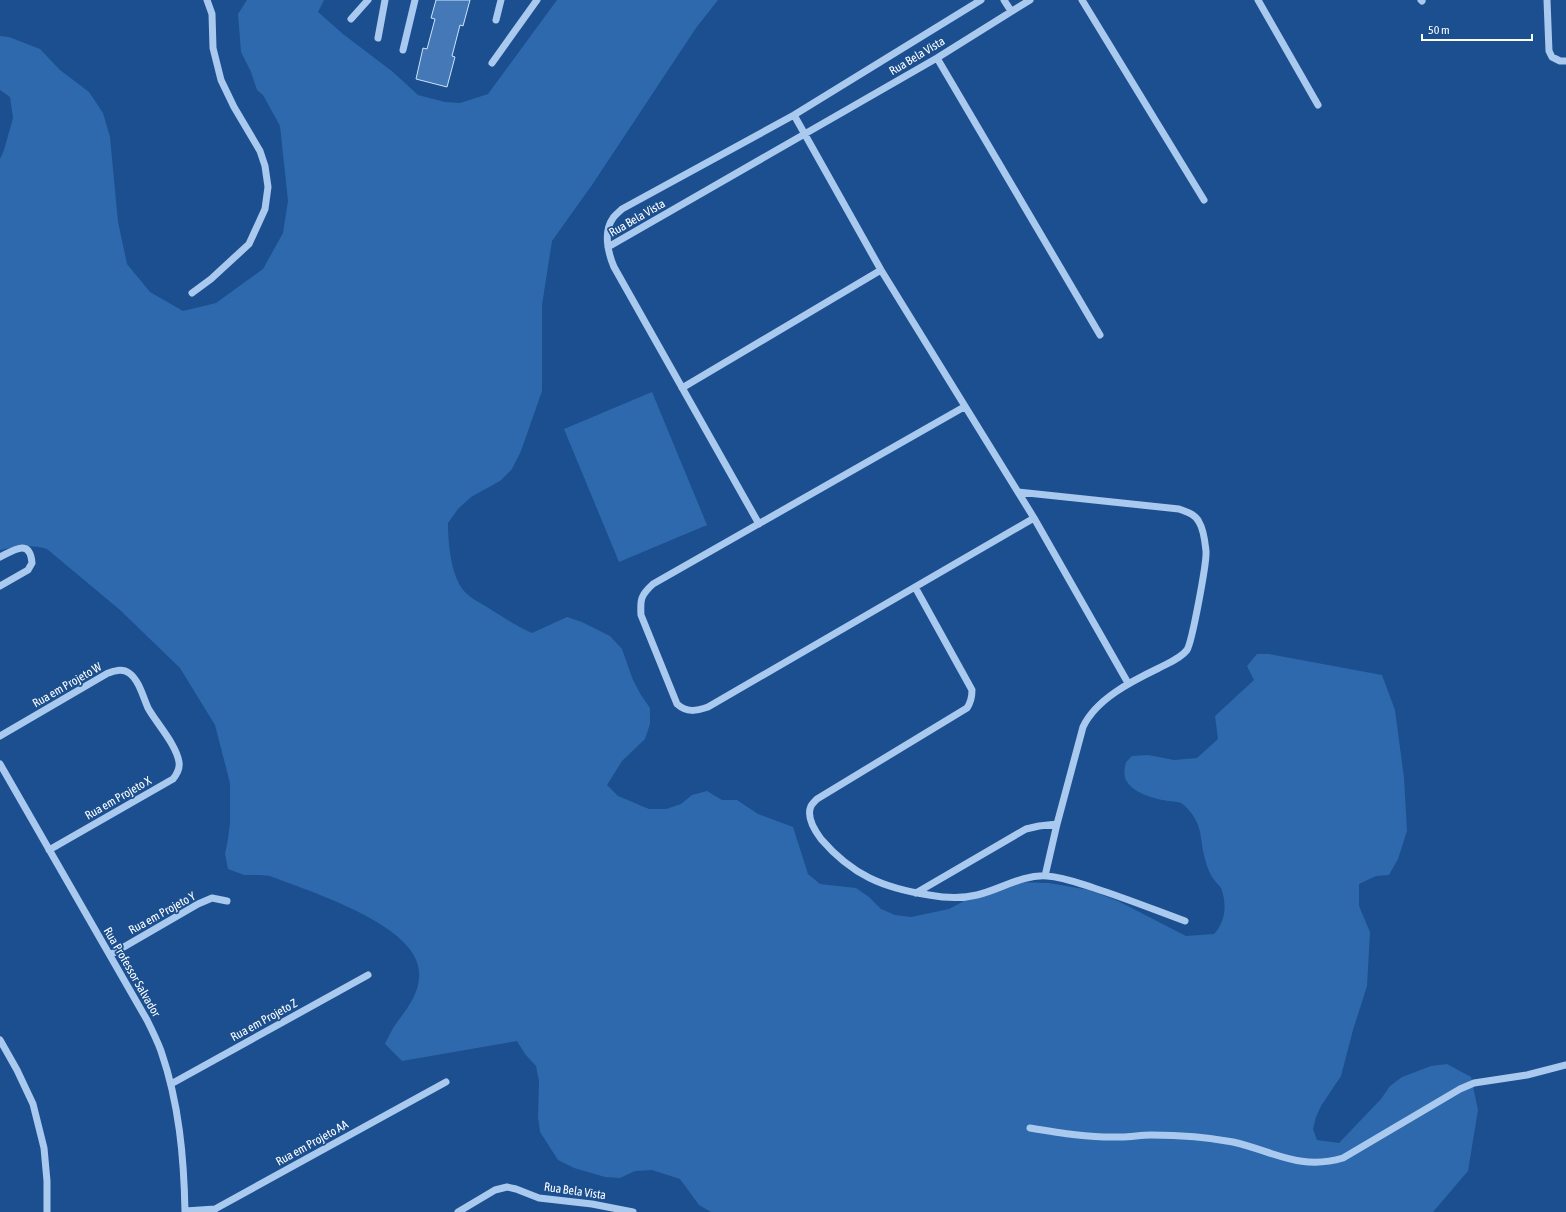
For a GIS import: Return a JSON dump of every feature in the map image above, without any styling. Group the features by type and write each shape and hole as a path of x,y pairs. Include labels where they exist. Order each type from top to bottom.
{"street":[{"path":"192,293 211,279 249,244 265,209 268,187 265,166 260,151 234,107 221,80 213,48 212,14 207,0"},
{"path":"351,19 368,0"},
{"path":"378,38 385,0"},
{"path":"403,50 416,0"},
{"path":"496,20 501,0"},
{"path":"492,63 537,0"},
{"name":"Rua Bela Vista","path":"981,0 794,115 622,209 613,218 608,227 608,247 937,58 1030,0"},
{"path":"1004,0 1011,11"},
{"path":"1082,0 1204,200"},
{"path":"1258,0 1318,105"},
{"path":"1547,0 1549,51 1552,57 1560,61 1566,61"},
{"path":"937,58 1100,335"},
{"path":"794,115 881,270 964,407 1034,518 1128,683"},
{"path":"608,247 614,267 759,524"},
{"path":"682,388 881,270"},
{"path":"964,407 653,584 643,593 640,603 641,615 677,704 682,709 688,711 697,711 708,707 1034,518"},
{"path":"1018,492 1179,509 1190,513 1198,520 1203,532 1206,553 1192,636 1187,650 1177,659 1128,683 1098,706 1088,717 1083,727 1057,824 1045,876"},
{"path":"0,557 18,547 22,547 28,550 32,563 28,570 0,586"},
{"path":"915,587 972,690 971,703 967,708 817,799 811,806 809,814 812,824 821,839 851,867 867,878 888,887 942,897 964,898 979,895 1027,878 1045,876 1069,880 1101,890 1185,921"},
{"name":"Rua em Projeto W","path":"0,736 108,673 119,670 128,673 136,681 149,709 176,753"},
{"name":"Rua em Projeto X","path":"49,850 173,779 178,772 179,763 176,753"},
{"name":"Rua Professor Salvador","path":"0,764 148,1020 171,1084 181,1137 185,1212"},
{"path":"916,893 1026,829 1057,824"},
{"name":"Rua em Projeto Y","path":"110,955 198,904 212,898 227,901"},
{"name":"Rua em Projeto Z","path":"171,1084 368,975"},
{"path":"0,1040 17,1070 33,1104 44,1148 47,1181 47,1212"},
{"path":"1030,1128 1081,1136 1121,1137 1150,1135 1194,1137 1233,1142 1287,1159 1308,1163 1330,1162 1343,1158 1460,1089 1474,1083 1527,1075 1566,1065"},
{"name":"Rua em Projeto AA","path":"185,1212 215,1209 446,1082"},
{"name":"Rua Bela Vista","path":"458,1212 495,1190 506,1187 516,1189 539,1198 592,1204 633,1212"}],"shaded area":[{"path":"247,0 324,0 318,12 343,34 393,72 418,95 445,102 460,103 488,94 557,0 718,0 696,28 592,185 552,241 542,305 542,391 521,451 512,469 500,481 471,497 458,509 448,523 451,559 456,577 464,591 476,601 532,633 567,617 582,622 610,636 622,649 633,680 650,708 650,724 645,739 622,761 607,785 618,796 649,809 666,809 681,804 692,795 707,791 722,800 737,800 758,814 793,827 808,874 820,884 856,888 869,897 881,909 895,915 911,917 949,909 966,900 1012,882 1049,883 1089,890 1118,901 1186,936 1214,934 1221,924 1225,906 1221,888 1210,874 1203,851 1200,831 1195,819 1181,803 1144,795 1129,785 1125,778 1124,771 1126,762 1132,756 1148,755 1174,760 1197,758 1218,739 1215,716 1254,680 1247,666 1257,654 1269,654 1382,675 1395,710 1404,778 1407,831 1398,859 1389,875 1376,876 1359,884 1359,906 1370,932 1367,986 1353,1030 1341,1076 1321,1106 1313,1129 1317,1140 1339,1143 1381,1099 1390,1086 1402,1077 1431,1066 1447,1064 1471,1077 1478,1110 1468,1171 1433,1212 711,1212 699,1205 680,1179 652,1170 635,1171 620,1178 605,1177 574,1168 558,1160 540,1132 538,1117 539,1081 536,1066 525,1054 517,1041 402,1061 385,1044 394,1027 412,1000 418,986 419,971 413,954 400,938 381,924 333,900 270,876 244,875 228,869 225,854 230,823 230,783 215,725 180,668 120,610 47,549 30,546 0,550 0,159 13,118 10,97 0,90 0,36 9,37 40,49 60,70 89,92 103,113 110,137 118,222 127,264 150,292 183,311 216,303 263,269 283,233 288,201 280,126 263,95 257,90 251,72 241,52 238,14"},
{"path":"652,392 707,525 619,562 564,429"}],"building":[{"path":"436,0 470,0 463,26 460,25 452,56 455,57 447,87 416,79 423,48 427,49 435,19 431,18"}]}
